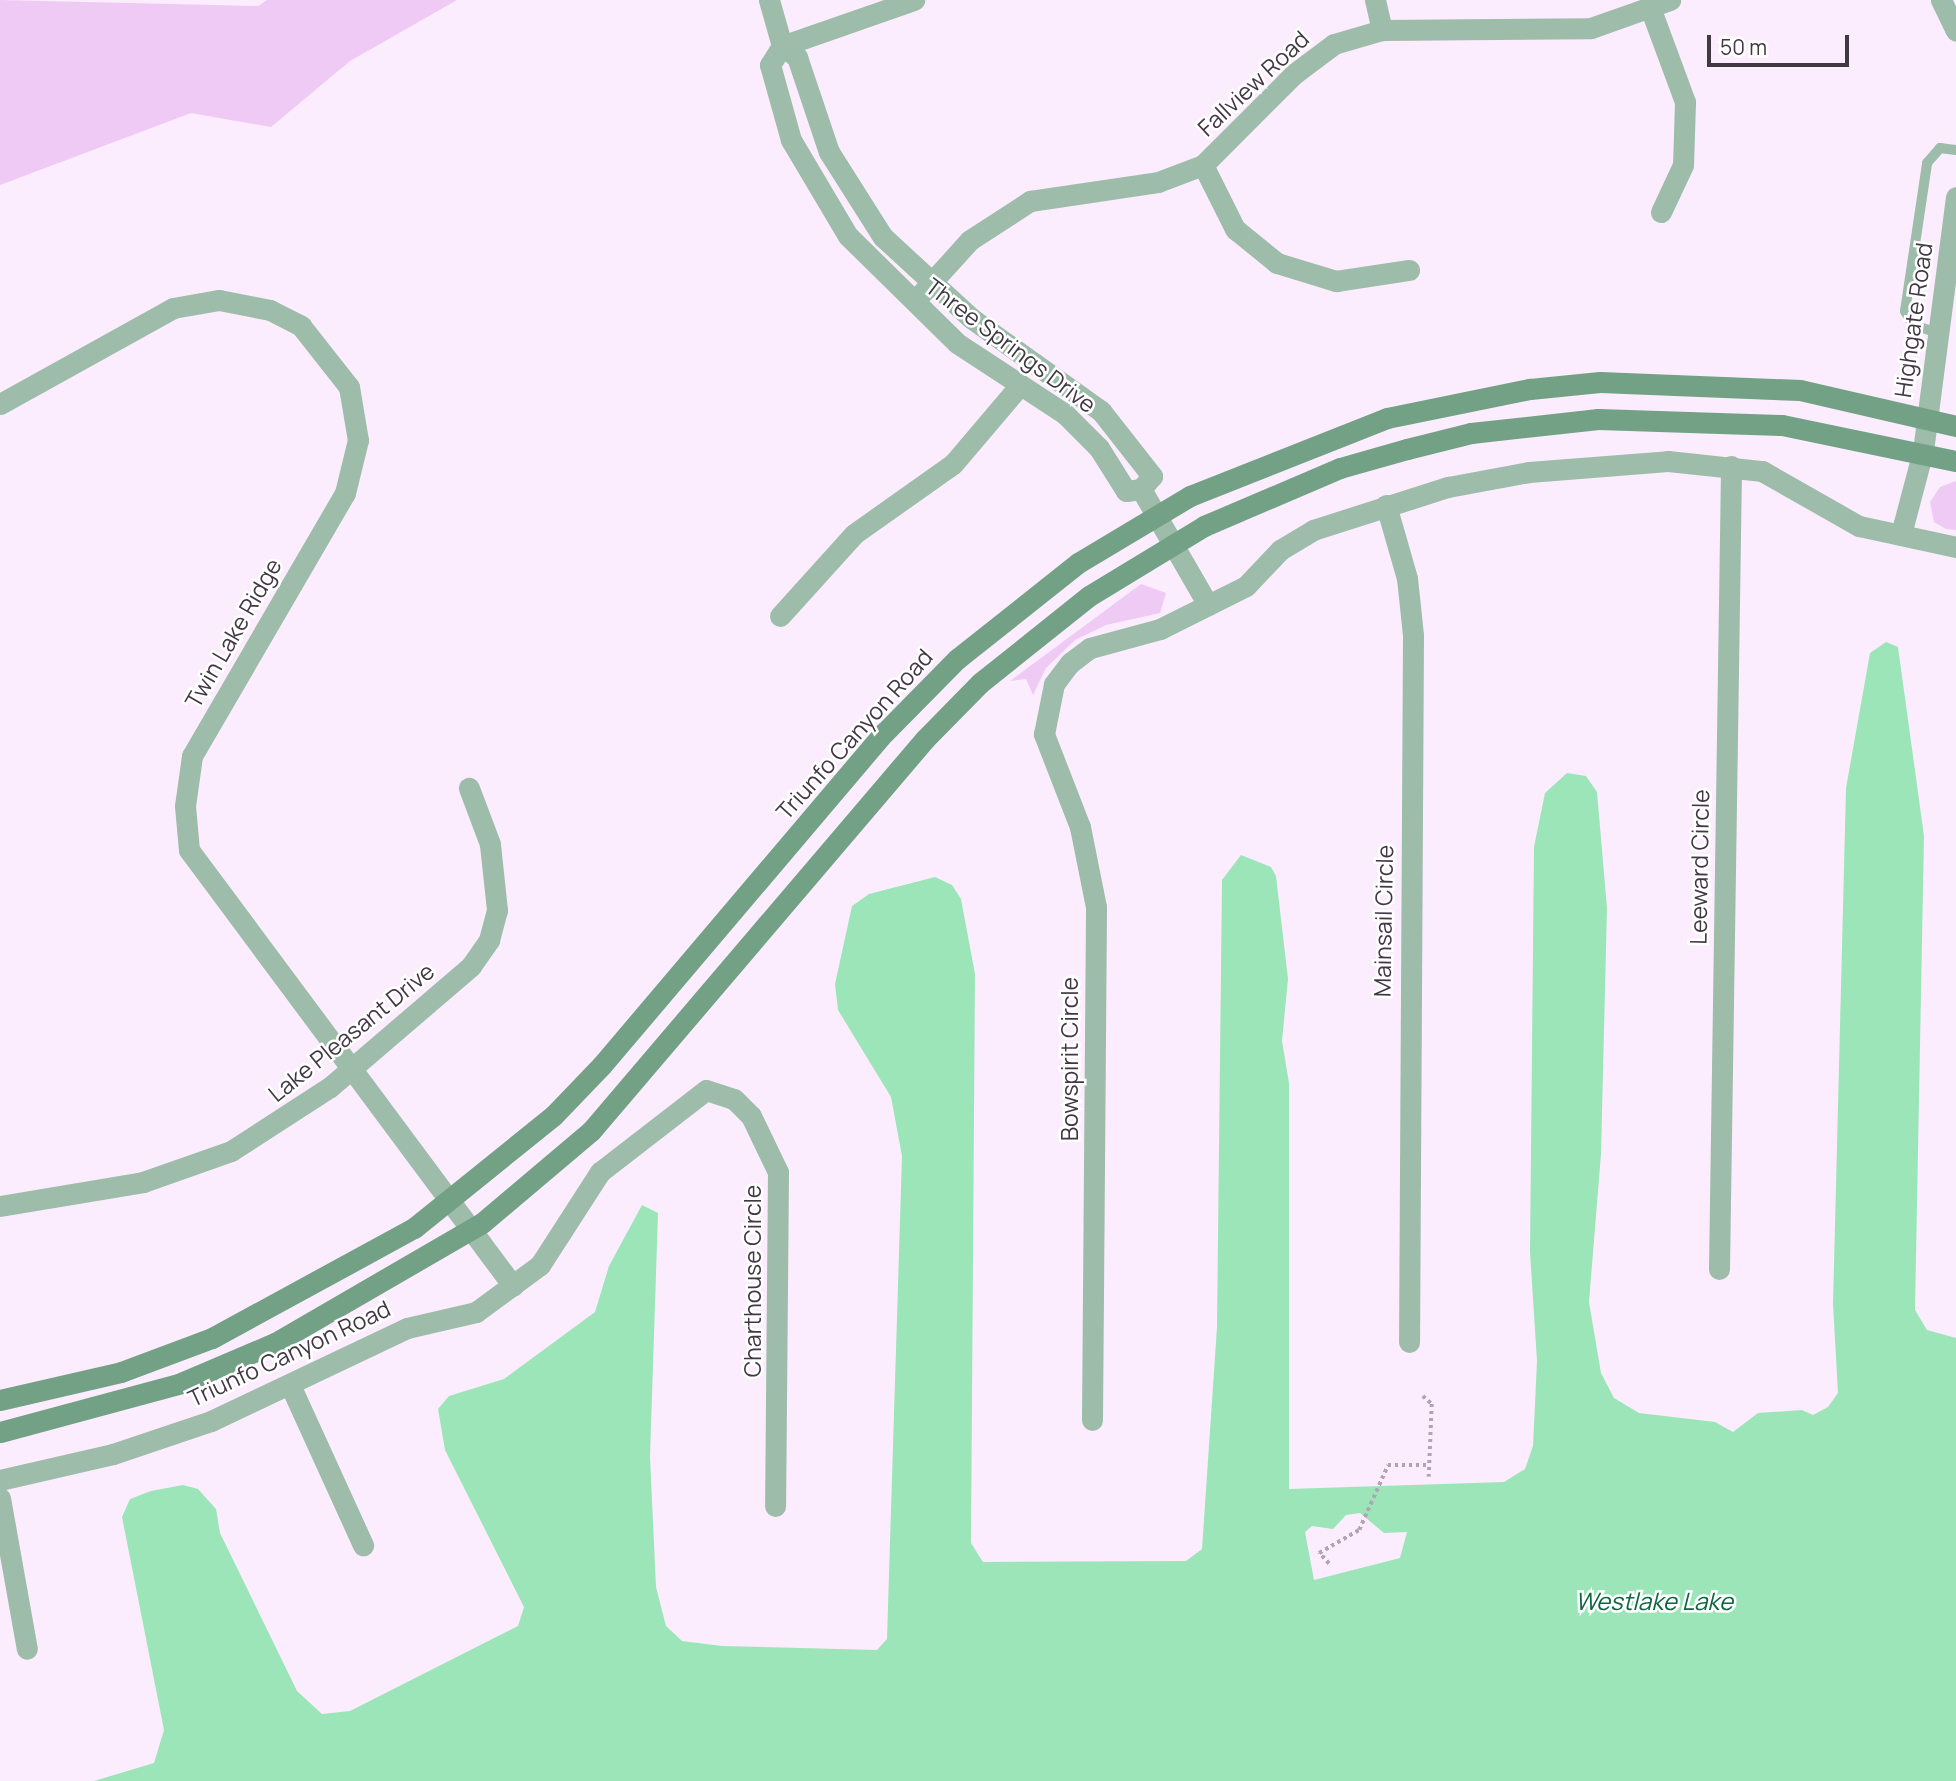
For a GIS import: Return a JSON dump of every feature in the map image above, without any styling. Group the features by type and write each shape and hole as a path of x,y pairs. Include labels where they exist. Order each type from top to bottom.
{"street":[{"name":"Three Springs Drive","path":"769,0 782,46 797,57 820,131 853,194 883,237 930,284 1101,411 1152,476 1141,489 1126,491 1099,448 1065,414 1020,385 913,305 848,236 791,139 770,65 782,46"},
{"path":"782,46 914,0"},
{"path":"1375,0 1382,30"},
{"path":"1941,0 1956,32"},
{"path":"1661,5 1685,102 1683,165 1661,212"},
{"name":"Fallview Road","path":"913,305 996,217 1030,201 1158,182 1203,165 1314,59 1334,44 1382,30 1591,28 1661,5"},
{"path":"1203,165 1235,229 1277,263 1336,281 1409,270"},
{"name":"Highgate Road","path":"1923,451 1938,333 1952,268 1956,197"},
{"name":"Twin Lake Ridge","path":"0,404 173,308 219,300 271,310 301,326 349,387 358,440 345,493 192,756 185,807 189,850 207,881 471,1231"},
{"name":"Triunfo Canyon Road","path":"0,1400 121,1372 212,1338 310,1291 449,1201 554,1115 602,1065 884,733 957,659 1078,563 1155,514 1332,437 1530,389 1665,381 1757,384 1926,416 1956,426"},
{"path":"780,616 854,534 953,464 1020,385"},
{"name":"Triunfo Canyon Road","path":"0,1432 181,1383 275,1343 471,1231 592,1131 925,739 980,683 1089,596 1172,542 1340,468 1471,433 1529,425 1712,418 1832,431 1956,461"},
{"path":"1901,534 1923,451"},
{"path":"1172,542 1208,605 1246,586 1280,550 1313,530 1386,505 1528,472 1668,461 1731,466 1786,480 1859,526 1956,547"},
{"name":"Leeward Circle","path":"1719,1269 1731,466"},
{"name":"Three Springs Drive","path":"1141,489 1172,542"},
{"name":"Mainsail Circle","path":"1386,505 1407,578 1413,635 1409,1342"},
{"name":"Bowspirit Circle","path":"1092,1420 1096,907 1080,827 1044,734 1046,707 1054,684 1090,648 1160,629 1208,605"},
{"name":"Lake Pleasant Drive","path":"0,1206 143,1182 194,1166 278,1125 350,1070 471,966 489,940 497,910 490,845 469,789"},
{"name":"Triunfo Canyon Road","path":"0,1480 113,1454 291,1387 407,1328 475,1312 513,1286 549,1254 600,1172 706,1090"},
{"name":"Charthouse Circle","path":"706,1090 734,1099 751,1116 769,1144 782,1198 775,1506"},
{"path":"471,1231 513,1286"},
{"path":"291,1387 363,1545"},
{"path":"0,1498 27,1649"}],"lane":[{"path":"1938,333 1913,325 1905,311 1927,163 1940,148 1956,150"}],"path":[{"path":"1423,1396 1432,1404 1429,1477"},
{"path":"1329,1564 1320,1557 1323,1548 1359,1530 1376,1483 1388,1465 1430,1465"}],"shaded area":[{"path":"0,0 258,6 267,0 457,0 350,61 271,127 191,113 0,185"},
{"path":"1956,481 1956,530 1946,529 1934,522 1930,502 1940,487"},
{"path":"1141,584 1166,593 1160,613 1106,625 1075,640 1046,668 1033,695 1026,679 1010,681"}],"water":[{"name":"Westlake Lake","path":"1886,642 1898,647 1924,836 1915,1310 1927,1330 1956,1338 1956,1781 94,1781 154,1763 164,1730 122,1517 130,1499 151,1491 183,1485 198,1489 216,1509 220,1533 297,1691 322,1714 350,1711 518,1626 524,1607 445,1450 438,1409 449,1396 504,1379 595,1312 609,1266 642,1205 658,1213 650,1457 656,1587 666,1626 682,1641 722,1646 877,1650 887,1639 902,1156 891,1097 838,1010 835,984 852,906 869,894 935,877 952,885 961,899 975,974 971,1543 983,1562 1186,1561 1202,1549 1217,1327 1222,880 1241,855 1271,867 1276,876 1288,979 1282,1041 1289,1083 1289,1489 1504,1482 1525,1469 1533,1446 1537,1361 1530,1252 1534,847 1545,793 1567,773 1586,776 1597,792 1607,908 1601,1154 1589,1302 1601,1373 1614,1398 1639,1413 1715,1422 1733,1432 1758,1413 1802,1410 1813,1415 1828,1407 1838,1393 1833,1304 1846,788 1870,653","holes":["1360,1513 1384,1533 1407,1532 1400,1558 1314,1580 1305,1532 1312,1526 1333,1529 1346,1515"]}]}
